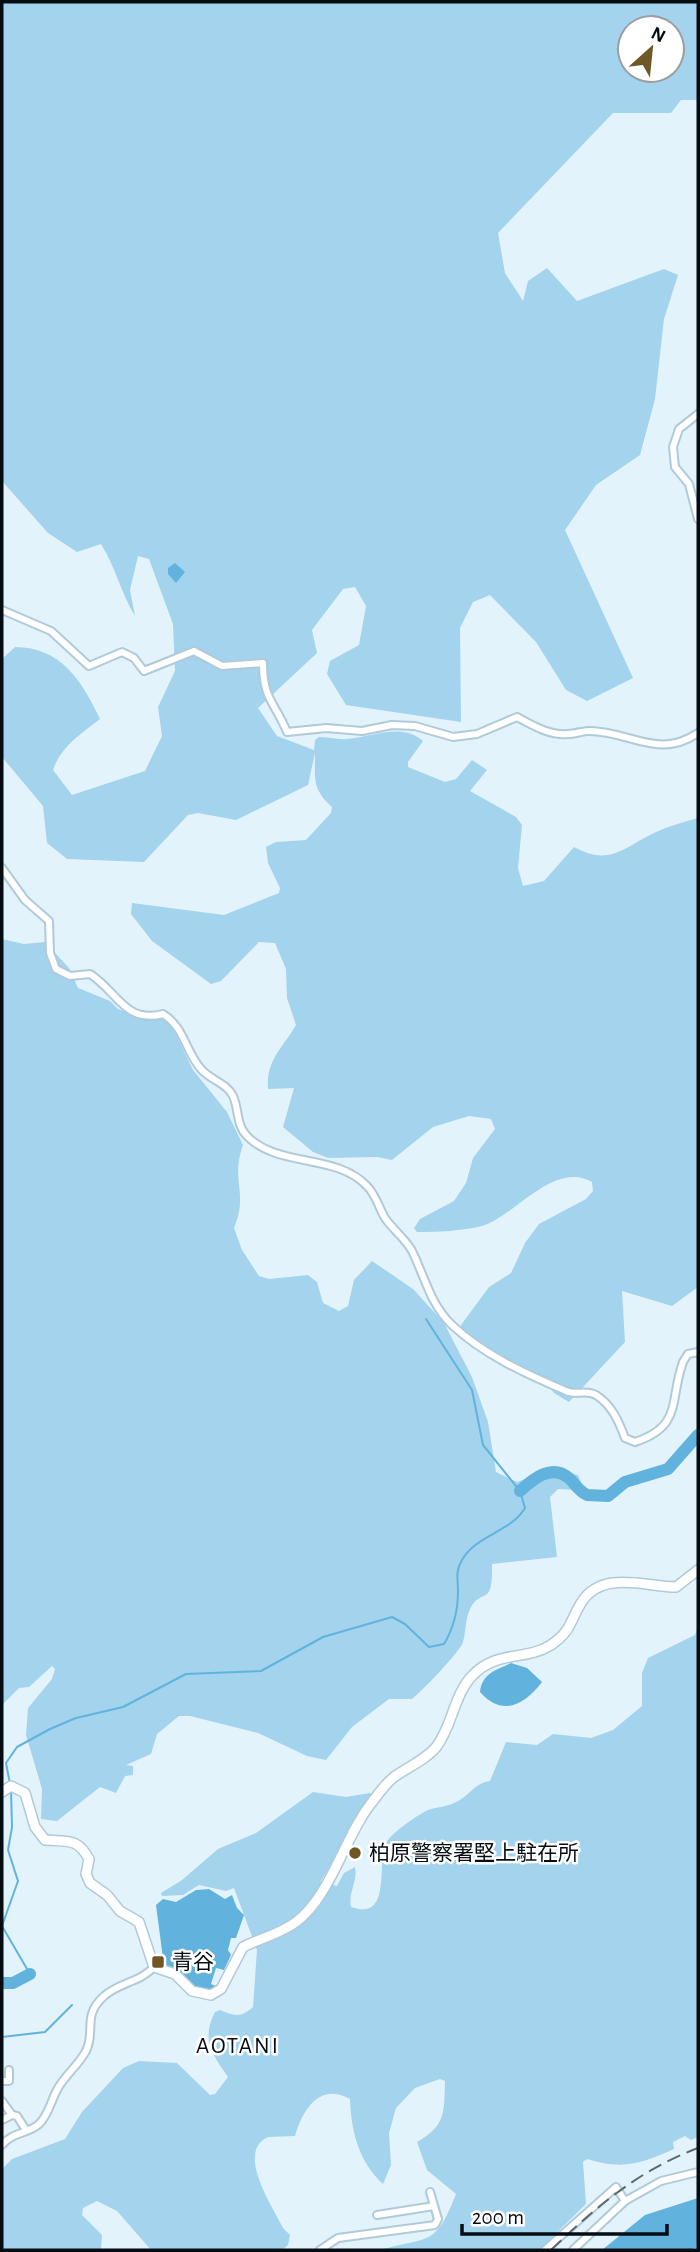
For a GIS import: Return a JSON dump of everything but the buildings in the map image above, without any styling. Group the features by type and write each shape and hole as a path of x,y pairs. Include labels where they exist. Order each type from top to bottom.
{"main road":[{"path":"2,1792 11,1786 25,1793 35,1827 45,1840 77,1841 89,1859 86,1874 90,1883 107,1895 120,1911 139,1922 154,1967 175,1973 192,1991 203,1995 217,1993 243,1947 280,1933 298,1921 312,1905 370,1804 391,1780 435,1749 447,1730 463,1686 474,1674 492,1660 546,1648 572,1627 581,1604 598,1590 631,1581 676,1587 698,1570"}],"street":[{"path":"698,414 679,429 673,446 675,467 689,484 698,519"},
{"path":"2,610 51,631 89,666 122,652 134,658 144,671 194,651 222,666 263,663 269,702 287,732 326,728 362,731 392,726 415,726 453,737 477,734 517,717 555,734 589,731 624,737 653,746 673,745 698,733"},
{"path":"2,869 25,900 49,921 50,953 56,969 70,976 90,974 130,1012 143,1018 163,1014 173,1020 182,1031 200,1068 229,1089 243,1131 249,1138 272,1151 336,1168 367,1186 385,1218 411,1249 438,1310 478,1346 564,1391 586,1391 598,1396 616,1415 625,1438 635,1441 663,1428 669,1420 683,1362 688,1354 698,1352"},
{"path":"2,2145 16,2133 43,2119 57,2089 87,2048 90,2012 104,1996 120,1985 142,1979 154,1967"},
{"path":"2,2081 9,2081 9,2070"},
{"path":"2,2101 26,2130"},
{"path":"2,2120 12,2115"},
{"path":"573,2250 625,2202 661,2181 698,2172"},
{"path":"545,2250 616,2187 625,2202"},
{"path":"320,2250 338,2238 435,2225 438,2219 430,2192"},
{"path":"377,2215 434,2206"}],"shaded area":[{"path":"2,2 698,2 698,100 681,100 671,113 613,113 498,233 505,273 523,301 528,281 547,268 577,301 664,269 678,275 664,319 655,399 640,455 596,485 565,530 633,678 587,701 566,690 536,642 490,595 473,602 460,628 461,722 346,705 327,674 330,661 359,645 366,606 355,587 343,589 312,630 317,653 258,708 277,736 314,750 315,740 319,737 344,739 387,732 406,732 423,741 408,762 408,767 445,782 456,779 472,760 487,770 470,791 516,817 522,825 518,868 523,886 544,881 574,847 597,855 616,853 661,830 698,818 698,1287 672,1306 622,1291 625,1342 569,1402 554,1393 548,1385 493,1358 462,1331 461,1325 489,1287 511,1273 525,1243 539,1224 586,1199 593,1191 592,1182 578,1177 563,1178 535,1192 508,1212 482,1226 417,1232 414,1228 420,1219 454,1201 466,1183 473,1158 495,1129 491,1119 469,1116 433,1127 392,1160 377,1157 328,1158 313,1152 283,1127 294,1088 268,1089 272,1062 296,1025 287,998 286,969 275,943 259,942 221,981 211,984 152,941 131,914 132,903 224,915 279,893 280,888 268,863 266,847 276,842 306,840 331,813 332,807 321,795 316,783 315,753 308,785 236,820 198,813 188,815 144,862 67,859 47,843 43,806 2,757 2,659 15,647 45,653 68,669 93,705 100,719 66,747 53,770 72,795 145,771 162,736 158,707 175,671 173,624 149,559 138,556 130,590 135,616 101,544 77,552 48,533 2,481"},
{"path":"175,563 185,572 176,583 168,574 168,568"},
{"path":"2,939 24,944 45,942 69,968 78,988 110,1001 118,1009 138,1015 149,1014 170,1022 193,1070 227,1112 243,1145 238,1168 240,1205 234,1228 242,1250 259,1276 269,1279 308,1275 317,1282 323,1303 339,1311 348,1306 354,1280 372,1261 413,1289 444,1323 472,1377 488,1422 496,1472 517,1482 553,1469 578,1475 582,1485 580,1490 558,1489 550,1497 557,1557 492,1564 489,1592 474,1602 467,1617 463,1642 448,1663 412,1699 389,1699 352,1727 326,1760 307,1756 258,1733 190,1716 179,1716 157,1734 151,1754 126,1765 133,1766 133,1775 125,1776 116,1793 100,1787 57,1821 41,1819 42,1789 26,1735 28,1708 52,1679 55,1669 52,1666 29,1687 19,1688 2,1705"},
{"path":"698,1627 698,2137 691,2140 685,2136 673,2142 674,2149 631,2164 611,2164 587,2159 583,2162 586,2204 539,2250 380,2250 420,2240 436,2232 456,2194 427,2170 417,2142 433,2130 442,2117 445,2081 440,2079 415,2088 396,2108 389,2133 391,2165 383,2184 362,2156 352,2123 350,2099 330,2094 314,2101 308,2108 295,2136 268,2137 259,2144 255,2155 259,2180 265,2194 283,2228 290,2235 288,2245 282,2250 151,2250 117,2211 97,2201 83,2208 82,2215 102,2235 101,2250 2,2250 2,2169 12,2159 65,2139 82,2112 123,2068 139,2061 177,2063 210,2095 215,2094 228,2077 210,2046 209,2030 215,2012 220,2010 237,2015 253,2007 257,1950 234,1888 226,1891 199,1885 183,1895 162,1896 161,1893 182,1880 218,1849 256,1833 313,1792 346,1797 370,1793 373,1796 321,1881 337,1886 344,1873 355,1867 351,1907 365,1909 373,1906 381,1886 384,1849 396,1832 423,1813 454,1803 480,1784 490,1781 506,1742 537,1745 553,1734 591,1738 613,1730 642,1706 642,1673 648,1658 695,1635"},
{"path":"511,1663 527,1668 542,1682 521,1702 505,1706 489,1700 480,1692 487,1676"},
{"path":"209,1889 225,1899 232,1895 237,1908 244,1915 236,1938 231,1938 228,1950 231,1955 224,1970 216,1968 211,1984 218,1987 210,1993 195,1989 164,1966 156,1905 163,1899 176,1902 196,1890"},
{"path":"698,2198 698,2247 690,2250 602,2250 645,2215"}],"waterway":[{"path":"10,1784 6,1763 17,1747 76,1718 123,1707 186,1674 261,1671 323,1637 392,1617 405,1624 429,1647 444,1644 456,1612 458,1572 462,1560 476,1545 511,1523 525,1508 520,1491 483,1445 472,1390 426,1319"},
{"path":"520,1491 537,1477 557,1472 570,1479 587,1495 608,1496 625,1482 668,1469 698,1435"},
{"path":"11,1789 12,1827 8,1850 18,1881 2,1926 30,1974"},
{"path":"2,1983 13,1983 30,1974"},
{"path":"2,2037 45,2032 72,2005"}],"railway":[{"path":"551,2250 619,2191 656,2167 698,2148"}],"place":[{"name":"柏原警察署堅上駐在所","path":"355,1853"},
{"name":"青谷","path":"158,1962"}],"district":[{"name":"AOTANI","path":"238,2045"}]}
